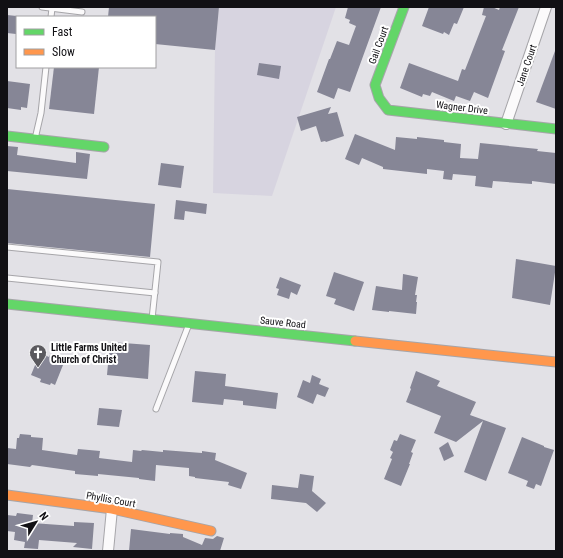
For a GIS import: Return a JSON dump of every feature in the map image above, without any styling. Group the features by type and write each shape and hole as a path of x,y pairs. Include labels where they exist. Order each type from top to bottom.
{"street":[{"name":"Gail Court","path":"377,90 375,85 404,7"},
{"name":"Jane Court","path":"506,124 546,7"},
{"name":"Wagner Drive","path":"377,90 379,98 388,110 556,129"},
{"path":"7,136 104,148"},
{"name":"Sauve Road","path":"7,304 556,362"},
{"name":"Phyllis Court","path":"7,496 112,509 211,531"},
{"path":"108,551 112,509"}],"lane":[{"path":"42,7 82,12"},
{"path":"51,16 52,8"},
{"path":"35,140 41,113 46,68"},
{"path":"7,247 158,262 152,320"},
{"path":"7,278 155,293"},
{"path":"156,409 189,323"}],"shaded area":[{"path":"219,7 336,7 272,196 213,193 215,50"}],"building":[{"path":"109,7 219,7 215,50 156,44 156,16 108,16"},
{"path":"348,7 381,7 350,92 338,88 334,99 317,92 337,41 349,45 356,26 349,23 350,20 345,18"},
{"path":"429,7 464,7 457,24 454,23 449,35 444,32 443,34 422,26"},
{"path":"484,7 492,7 499,10 500,7 519,7 502,50 505,51 488,98 474,92 470,101 456,96 454,101 432,92 430,96 423,94 422,97 400,88 409,63 458,81 462,69 465,70 486,16 482,15"},
{"path":"7,15 17,16 16,34 7,33"},
{"path":"556,51 556,109 536,102"},
{"path":"259,63 281,66 279,79 257,75"},
{"path":"54,68 99,68 94,114 49,109"},
{"path":"7,81 30,84 27,108 21,107 21,110 7,108"},
{"path":"331,107 328,114 337,112 344,136 326,142 321,142 316,126 301,131 297,117"},
{"path":"355,134 395,150 396,137 417,139 417,137 444,140 444,142 461,144 460,158 478,159 480,143 538,149 537,151 556,153 556,184 532,181 532,184 493,181 492,188 475,186 476,176 453,174 452,180 443,179 444,171 427,169 427,174 383,169 383,167 362,158 359,165 345,159"},
{"path":"7,146 18,147 17,155 76,163 76,152 90,154 87,179 7,171"},
{"path":"161,163 184,166 181,188 158,185"},
{"path":"7,189 155,204 150,257 7,243"},
{"path":"176,200 207,204 206,214 185,211 184,220 174,219"},
{"path":"516,259 556,266 550,305 512,298"},
{"path":"334,272 364,282 354,311 334,304 336,299 326,296"},
{"path":"403,274 418,277 415,295 417,295 416,314 372,310 376,286 402,290"},
{"path":"280,277 301,285 297,295 291,292 289,299 277,295 279,289 276,288"},
{"path":"110,342 150,345 148,379 107,375"},
{"path":"40,353 49,357 50,355 65,360 55,385 40,382 41,379 31,375"},
{"path":"195,371 226,374 225,386 278,393 276,409 243,405 243,401 224,399 223,405 192,402"},
{"path":"416,371 440,381 437,386 476,402 470,415 506,428 486,481 464,472 483,421 456,442 434,433 441,416 406,402"},
{"path":"312,375 321,379 319,384 329,388 325,397 317,394 313,404 297,397 303,380 310,383"},
{"path":"99,408 122,410 119,427 97,425"},
{"path":"20,434 43,438 42,450 77,455 78,449 100,451 99,458 132,462 133,450 163,452 163,450 202,453 202,451 216,453 215,460 247,473 241,489 228,485 229,482 189,476 189,468 156,465 155,481 98,474 98,476 75,474 75,471 32,465 30,467 7,464 7,448 16,449 17,438 19,438"},
{"path":"400,434 416,440 411,452 413,453 410,464 401,486 384,479 392,459 390,458 393,452 390,450 394,440 397,441"},
{"path":"522,437 554,450 541,486 536,484 534,489 526,486 528,481 508,473"},
{"path":"448,442 454,456 444,461 439,448"},
{"path":"300,474 314,476 312,491 326,503 317,512 306,503 271,499 272,485 298,488"},
{"path":"17,513 33,515 32,523 74,526 74,522 94,523 92,549 73,547 77,543 39,540 38,549 24,548 25,542 14,540 15,532 7,531 7,515 16,516"},
{"path":"131,529 170,534 183,534 183,537 202,545 205,538 213,539 217,536 224,538 220,551 129,551"}],"traffic: fast":[{"path":"404,7 375,85 379,98 388,110 556,129"},
{"path":"7,136 104,147"},
{"path":"7,304 355,341"}],"traffic: slow":[{"path":"355,341 556,362"},
{"path":"7,495 112,509 211,531"}],"place":[{"name":"Little Farms United Church of Christ","path":"38,368"}]}
